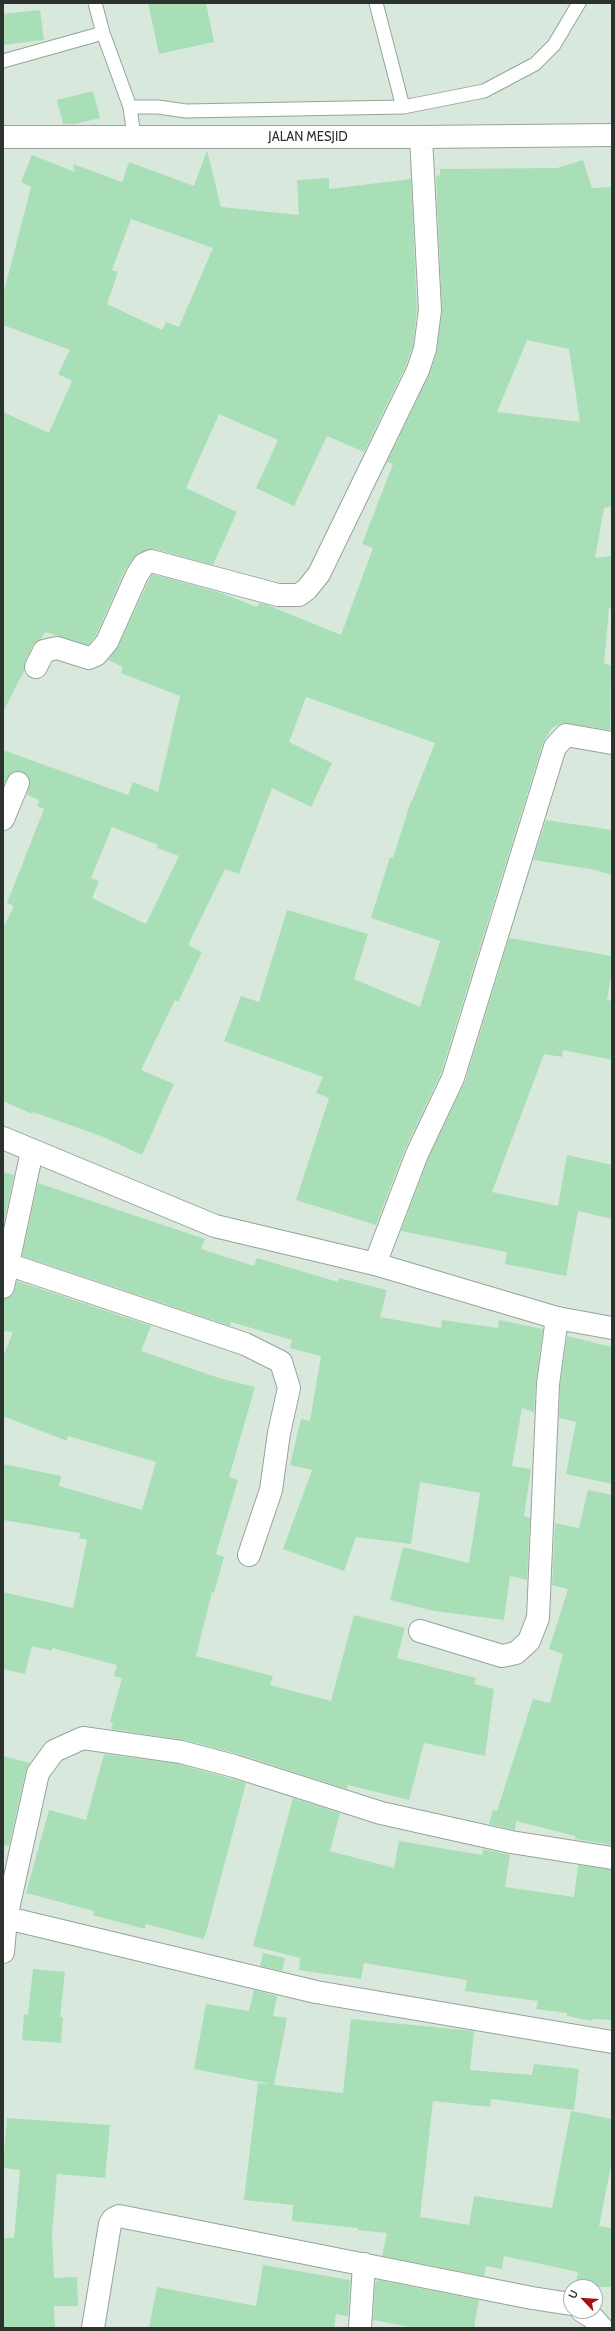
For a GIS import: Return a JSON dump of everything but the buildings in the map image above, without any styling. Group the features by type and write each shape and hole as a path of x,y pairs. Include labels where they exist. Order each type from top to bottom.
{"street":[{"name":"JALAN MESJID","path":"3,140 134,137 612,135"},
{"path":"36,667 44,651 57,648 89,658 96,655 107,642 137,575 144,564 151,561 284,596 298,595 307,589 319,574 418,370 425,349 430,310 420,137"},
{"path":"375,1264 417,1154 453,1078 555,747 566,735 612,743"},
{"path":"3,819 18,783"},
{"path":"3,1138 215,1226 375,1264 557,1318 612,1328"},
{"path":"3,1286 32,1151"},
{"path":"7,1264 245,1344 281,1362 289,1388 279,1433 271,1490 249,1555"},
{"path":"420,1631 502,1656 516,1653 529,1641 538,1618 548,1384 557,1318"},
{"path":"3,1952 5,1917 38,1773 54,1751 83,1738 182,1752 234,1766 381,1813 511,1842 612,1858"},
{"path":"5,1917 316,1992 612,2042"},
{"path":"93,2328 110,2224 113,2219 119,2216 532,2298 563,2303"},
{"path":"360,2328 364,2264"},
{"path":"594,2319 602,2328"}],"lane":[{"path":"96,3 103,33 130,107 134,137"},
{"path":"376,3 403,107"},
{"path":"130,107 158,107 186,111 403,107 484,91 535,64 554,45 579,3"},
{"path":"3,61 103,33"}]}
